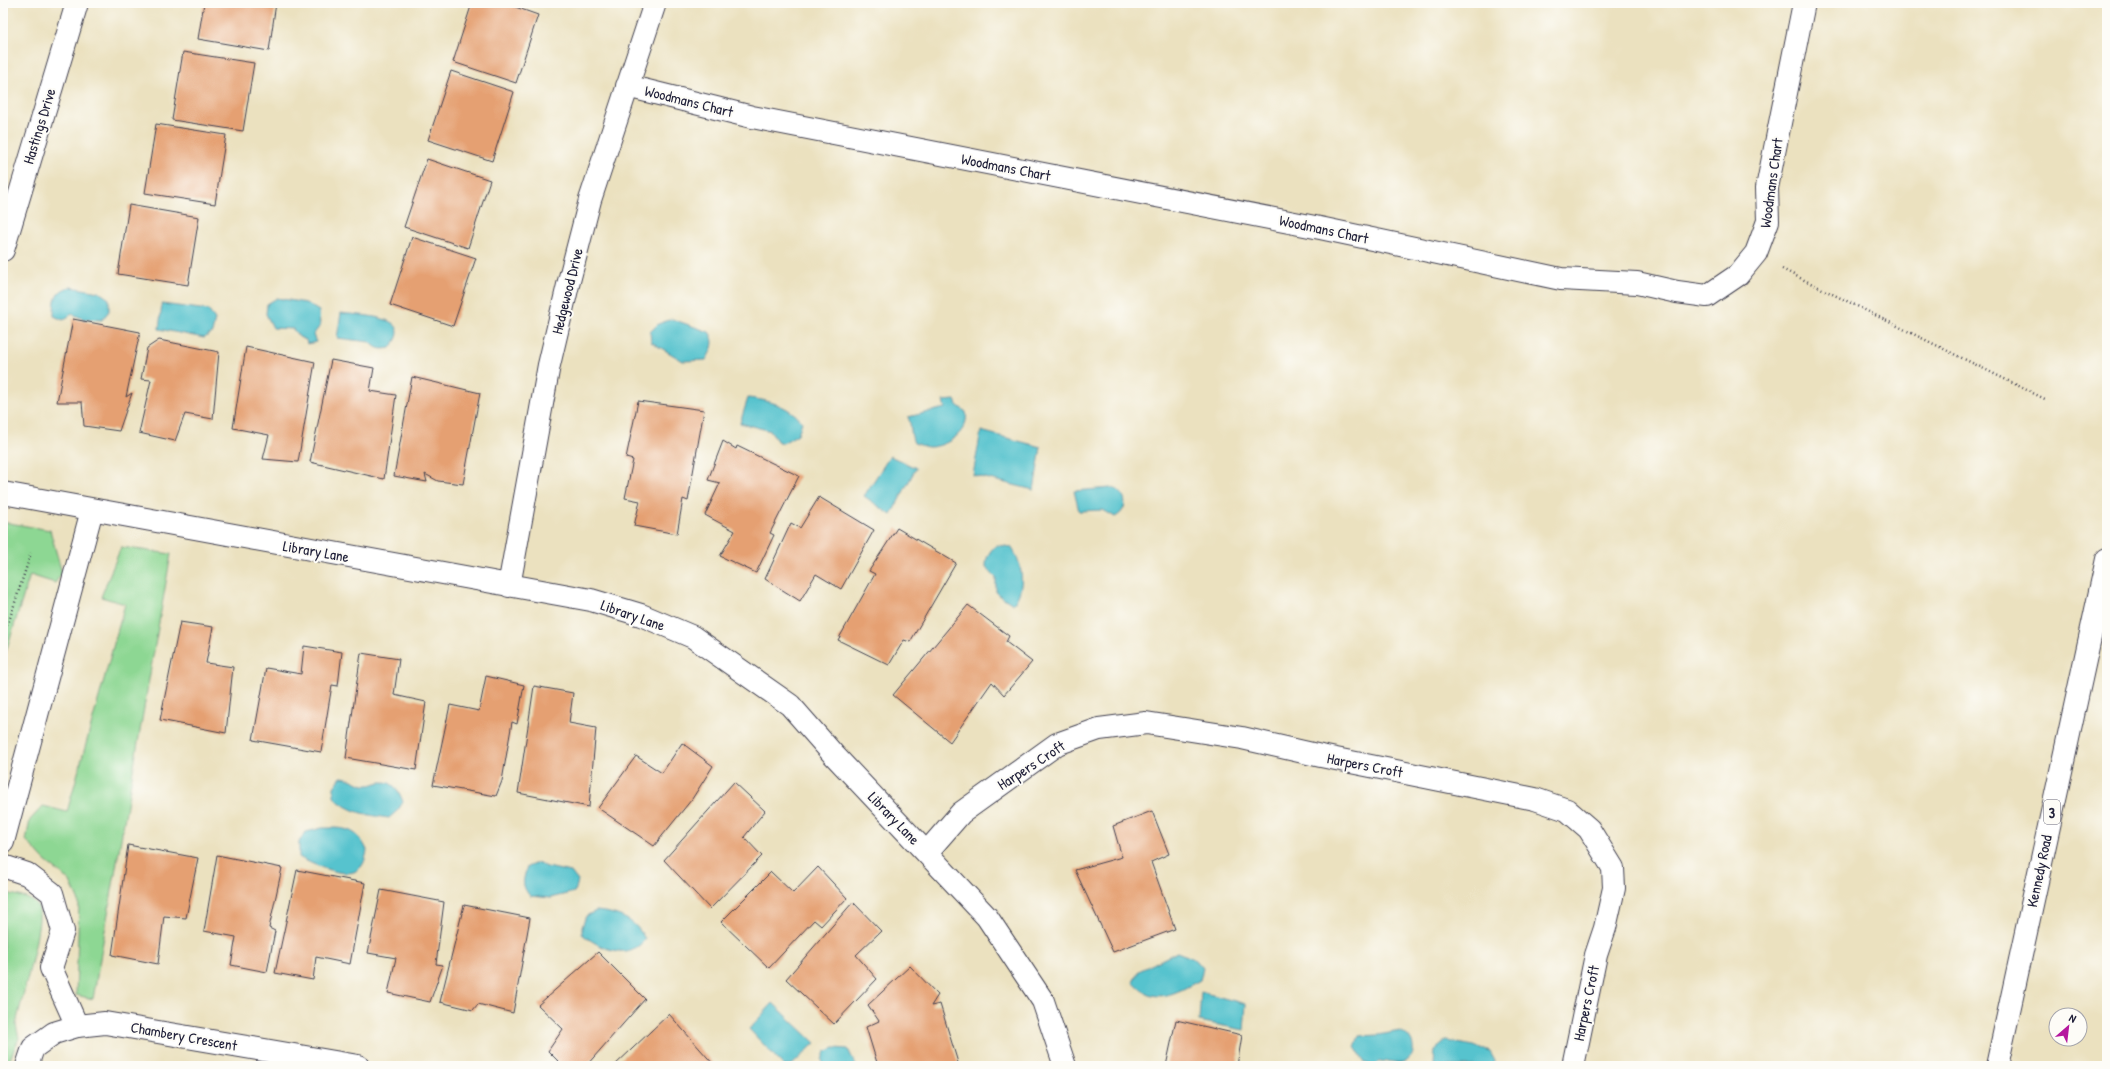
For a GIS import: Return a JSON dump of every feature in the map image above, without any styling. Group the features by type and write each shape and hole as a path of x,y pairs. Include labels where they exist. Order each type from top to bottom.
{"street":[{"name":"Hastings Drive","path":"3,250 77,3"},
{"name":"Hedgewood Drive","path":"509,586 549,364 568,285 590,200 655,3"},
{"name":"Woodmans Chart","path":"627,86 752,117 1320,228 1561,279 1637,283 1677,292 1707,296 1738,275 1756,253 1768,221 1767,188 1804,3"},
{"name":"Library Lane","path":"3,493 591,600 641,615 693,637 790,705 833,754 987,917 1044,1000 1065,1066"},
{"path":"3,842 92,510"},
{"name":"Kennedy Road","path":"1997,1066 2107,559"},
{"name":"Harpers Croft","path":"927,852 961,813 1058,744 1098,729 1146,723 1242,738 1321,756 1535,799 1567,810 1589,829 1613,868 1614,888 1605,928 1596,955 1572,1066"},
{"path":"3,866 27,874 52,893 63,931 51,968 77,1026"},
{"name":"Chambery Crescent","path":"27,1066 33,1048 54,1033 77,1026 104,1023 358,1066"}],"path":[{"path":"1756,253 1776,266 2048,400"},
{"path":"3,632 8,624 31,553"}],"green space":[{"path":"3,522 50,530 62,573 55,583 30,575 3,661"},
{"path":"121,547 171,554 93,999 76,995 79,902 70,881 44,860 26,840 30,820 43,806 67,812 125,604 101,597"},
{"path":"3,892 31,900 37,905 39,913 36,943 16,1025 19,1038 7,1066 3,1066"}],"water":[{"path":"71,287 99,292 109,299 109,311 102,320 84,319 72,314 63,320 54,316 56,297 66,288"},
{"path":"277,298 306,303 319,311 320,326 313,335 316,342 307,344 306,340 299,337 293,329 273,328 266,314 267,304"},
{"path":"162,304 208,310 215,319 212,333 204,338 159,329"},
{"path":"341,313 384,319 393,323 397,329 397,337 390,348 384,349 377,348 370,342 337,338"},
{"path":"672,319 709,332 713,339 713,343 706,360 683,361 651,342 650,332 658,324"},
{"path":"748,398 771,402 785,408 797,416 802,422 798,434 783,443 777,441 771,431 740,423"},
{"path":"955,400 957,405 966,412 966,419 961,432 949,441 936,446 927,447 914,443 908,417 945,408 943,401"},
{"path":"981,431 1041,447 1034,490 973,475"},
{"path":"890,456 916,468 891,515 864,496"},
{"path":"1111,488 1120,492 1125,501 1125,505 1120,514 1115,517 1103,510 1079,511 1074,491"},
{"path":"997,545 1011,547 1015,553 1020,568 1020,591 1013,604 996,593 996,578 986,567 988,554"},
{"path":"341,777 364,785 382,782 390,783 396,788 403,802 398,810 389,818 352,810 334,797 334,787"},
{"path":"322,828 349,830 359,837 367,850 364,862 359,869 350,873 343,873 327,869 299,857 299,842 306,832"},
{"path":"537,863 547,867 571,872 578,881 575,892 550,898 530,896 524,886 525,876 527,867"},
{"path":"596,911 612,913 625,918 636,926 645,939 631,950 623,951 605,948 597,944 582,934 582,927 586,916"},
{"path":"1177,952 1195,959 1203,968 1200,980 1174,993 1157,996 1141,990 1133,982 1139,971"},
{"path":"1201,992 1246,1004 1244,1030 1199,1021"},
{"path":"773,1003 815,1043 791,1066 784,1066 749,1029"},
{"path":"1400,1031 1409,1038 1412,1043 1413,1053 1410,1057 1400,1063 1380,1061 1374,1066 1365,1063 1355,1047 1359,1036 1379,1035"},
{"path":"1446,1041 1474,1046 1490,1052 1495,1061 1494,1066 1434,1066 1435,1050"},
{"path":"834,1048 848,1049 856,1066 824,1066 822,1060 825,1052"}],"building":[{"path":"204,3 276,3 269,51 198,39"},
{"path":"472,3 504,3 538,15 516,83 453,62"},
{"path":"183,52 254,63 243,131 172,120"},
{"path":"451,71 514,92 492,161 428,140"},
{"path":"156,124 226,135 215,204 145,193"},
{"path":"427,159 490,180 468,248 404,227"},
{"path":"129,205 199,217 188,285 118,274"},
{"path":"412,237 476,258 453,326 390,305"},
{"path":"73,319 140,332 126,397 132,393 119,431 84,426 82,402 57,402"},
{"path":"159,340 219,352 213,419 185,414 175,441 139,433 151,380 141,379 147,348"},
{"path":"246,347 315,362 298,462 263,459 269,435 233,428"},
{"path":"331,360 374,368 370,391 396,395 384,479 310,462"},
{"path":"412,377 480,393 463,484 438,481 425,474 427,482 394,476"},
{"path":"638,401 704,410 688,501 683,499 677,534 634,526 640,501 625,498 633,460 626,458"},
{"path":"723,441 736,449 737,446 799,476 770,533 774,535 756,573 720,556 735,531 705,515 720,483 708,480"},
{"path":"819,497 874,530 841,589 816,574 800,601 765,579 791,523 800,528"},
{"path":"897,528 956,563 910,642 904,640 889,665 838,640 875,574 869,571"},
{"path":"968,605 1009,636 1006,642 1032,662 1004,695 992,682 950,742 893,695"},
{"path":"180,622 213,627 206,663 233,667 226,733 160,720"},
{"path":"304,646 342,652 338,686 332,685 321,752 253,740 266,668 301,674"},
{"path":"361,653 399,659 394,695 426,702 416,770 346,758"},
{"path":"486,676 524,685 517,724 512,722 502,781 496,796 433,785 450,705 479,711"},
{"path":"534,686 573,693 569,723 596,728 589,807 518,793"},
{"path":"682,743 713,766 692,799 654,846 598,808 636,756 662,773"},
{"path":"734,782 765,811 744,837 762,856 710,909 664,860"},
{"path":"1152,811 1169,854 1151,862 1175,929 1113,952 1075,870 1122,857 1113,826"},
{"path":"128,845 198,858 186,918 164,916 158,964 112,955"},
{"path":"217,855 282,868 269,928 275,931 267,972 231,965 236,937 204,931"},
{"path":"818,867 847,898 821,926 814,920 769,968 721,922 771,872 793,893"},
{"path":"297,870 365,883 350,964 316,957 313,980 275,973"},
{"path":"381,890 444,902 436,964 443,965 430,1002 388,993 396,958 368,953"},
{"path":"853,902 881,931 856,955 877,979 834,1024 786,979"},
{"path":"464,905 530,918 513,1013 478,1004 473,1010 440,1002"},
{"path":"598,952 645,999 586,1066 563,1066 548,1051 563,1029 538,1005"},
{"path":"910,966 938,995 931,1006 940,1004 959,1066 878,1066 866,1027 879,1021 868,1005"},
{"path":"669,1014 715,1066 614,1066"},
{"path":"1176,1020 1242,1035 1237,1066 1166,1066"}]}
